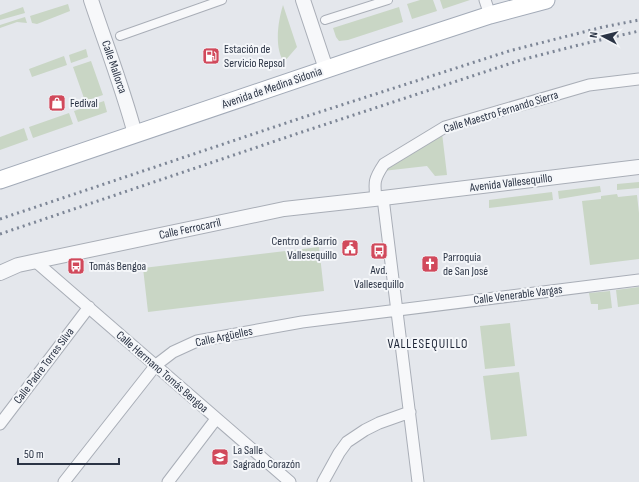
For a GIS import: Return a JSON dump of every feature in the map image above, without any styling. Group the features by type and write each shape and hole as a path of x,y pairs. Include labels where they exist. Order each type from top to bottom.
{"main road":[{"name":"Avenida de Medina Sidonia","path":"0,180 380,51 488,8 546,0"}],"street":[{"name":"Calle Mallorca","path":"91,0 127,105 135,134"},
{"path":"120,36 222,0"},
{"path":"303,0 326,69"},
{"path":"325,20 388,0"},
{"name":"Calle Maestro Fernando Sierra","path":"418,482 397,310 380,198 374,185 377,174 384,164 445,127 589,85 639,79"},
{"name":"Avenida Vallesequillo","path":"380,198 639,167"},
{"name":"Calle Ferrocarril","path":"0,273 18,265 35,261 284,209 380,198"},
{"name":"Calle Hermano Tomás Bengoa","path":"35,261 290,482"},
{"name":"Calle Venerable Vargas","path":"397,310 639,280"},
{"name":"Calle Padre Torres Silva","path":"0,424 89,307"},
{"name":"Calle Argüelles","path":"64,482 156,365 173,352 197,341 302,322 397,310"},
{"path":"323,482 347,442 379,423 410,412"},
{"path":"168,482 216,419"}],"green space":[{"path":"420,0 433,0 437,11 412,19 407,4"},
{"path":"440,0 470,0 443,9"},
{"path":"68,4 70,11 37,24 32,23 30,16"},
{"path":"283,5 297,47 284,62 278,42 278,26"},
{"path":"23,7 25,13 0,20 0,15"},
{"path":"399,7 403,22 348,40 339,41 336,37 333,28"},
{"path":"25,17 27,23 17,22 0,28 0,25"},
{"path":"86,49 88,57 71,63 69,55"},
{"path":"64,56 67,65 32,77 29,69"},
{"path":"91,61 103,95 85,101 73,67"},
{"path":"104,101 107,112 78,122 74,111"},
{"path":"69,113 73,124 33,138 29,127"},
{"path":"24,128 28,140 0,150 0,137"},
{"path":"442,133 447,175 435,176 427,166 383,171"},
{"path":"639,182 639,188 617,190 617,184"},
{"path":"600,186 601,192 559,199 558,191"},
{"path":"552,192 553,200 489,208 489,200"},
{"path":"617,194 618,197 637,195 639,213 639,259 590,265 582,201 601,199 601,196"},
{"path":"319,247 324,291 148,312 143,268"},
{"path":"639,287 639,304 618,307 616,290"},
{"path":"610,291 612,308 598,310 598,304 591,304 589,293"},
{"path":"510,323 515,366 485,369 480,326"},
{"path":"519,372 527,436 491,440 483,376"}],"railway":[{"path":"0,219 298,119 509,51 603,27 639,20"},
{"path":"0,234 521,60 639,31"}],"place":[{"name":"Estación de Servicio Repsol","path":"211,56"},
{"name":"Fedival","path":"57,103"},
{"name":"Centro de Barrio Vallesequillo","path":"350,248"},
{"name":"Avd. Vallesequillo","path":"379,251"},
{"name":"Parroquia de San José","path":"430,264"},
{"name":"Tomás Bengoa","path":"76,266"},
{"name":"La Salle Sagrado Corazón","path":"220,457"}],"district":[{"name":"VALLESEQUILLO","path":"428,344"}]}
